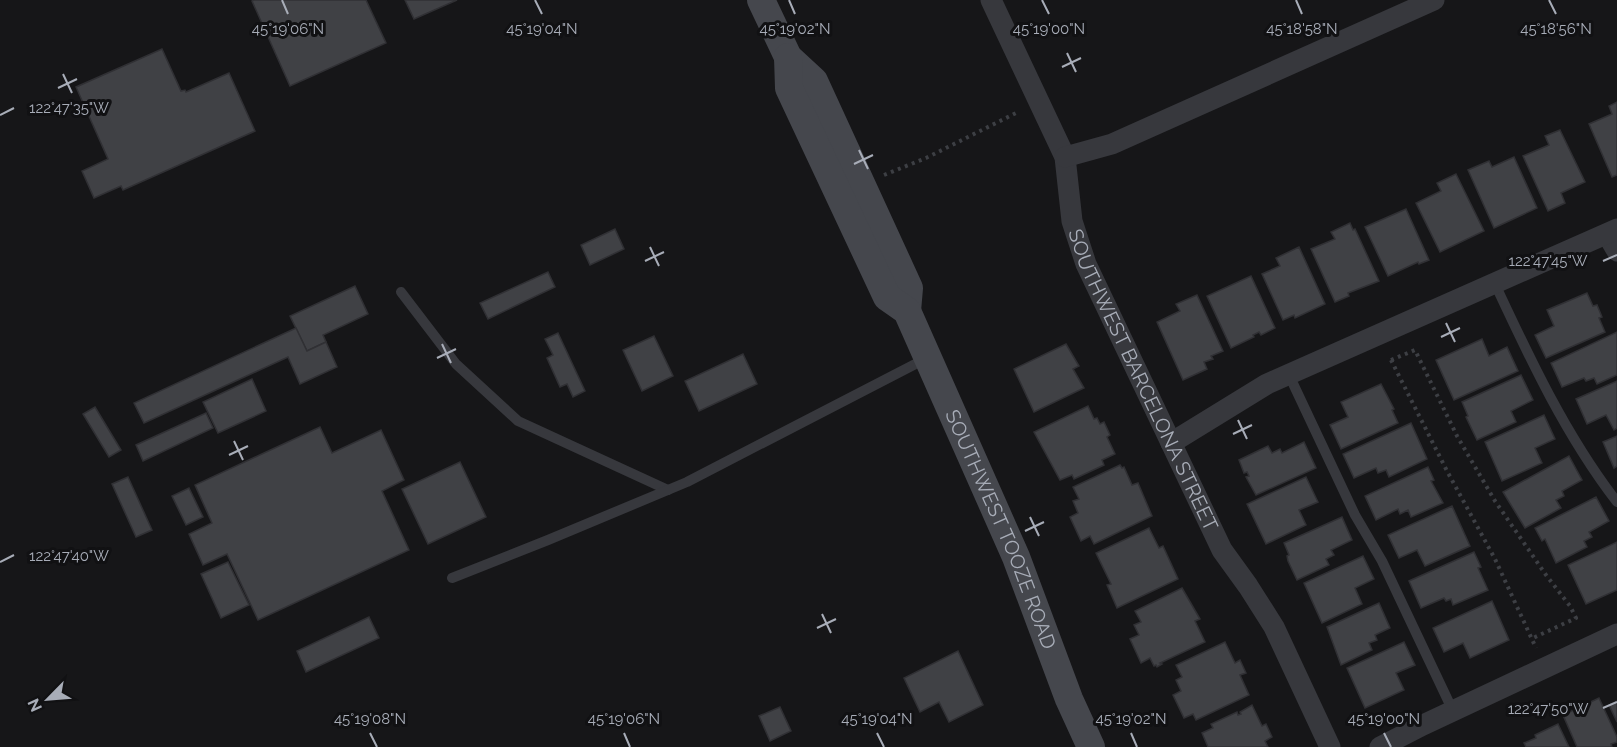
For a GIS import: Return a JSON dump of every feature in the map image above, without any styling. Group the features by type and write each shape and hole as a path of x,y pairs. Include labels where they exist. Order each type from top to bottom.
{"main road":[{"name":"SOUTHWEST TOOZE ROAD","path":"761,0 788,57 789,88 887,297 907,311 1016,557 1069,699 1091,747"}],"street":[{"name":"SOUTHWEST BARCELONA STREET","path":"991,0 1065,157 1072,221 1086,264 1222,550 1274,627 1330,747"},
{"path":"1065,157 1112,144 1434,0"},
{"path":"1171,443 1267,384 1495,284 1614,238"},
{"path":"1380,747 1617,634"}],"lane":[{"path":"1495,284 1568,428 1594,471 1617,502"},
{"path":"402,292 456,364 518,421 668,490"},
{"path":"452,578 668,490 928,358"},
{"path":"1289,375 1355,515 1383,561 1453,711"}],"path":[{"path":"903,166 926,158 1039,102"},
{"path":"1378,335 1447,471 1495,559 1545,668"},
{"path":"1391,360 1415,350 1457,436 1495,501 1570,606 1576,618 1531,639"}],"building":[{"path":"366,0 386,43 290,86 252,1"},
{"path":"405,0 457,0 414,19"},
{"path":"162,49 181,91 186,92 229,73 255,131 123,190 121,186 94,198 82,171 108,159 76,87"},
{"path":"1617,102 1617,175 1612,177 1589,124 1612,114 1609,106"},
{"path":"1560,130 1585,182 1561,193 1565,203 1548,211 1523,156 1549,145 1545,136"},
{"path":"1514,157 1537,208 1494,228 1468,170 1489,161 1492,167"},
{"path":"1456,174 1484,231 1440,252 1416,203 1441,191 1437,183"},
{"path":"1406,209 1429,260 1419,264 1418,262 1388,276 1365,227"},
{"path":"1350,223 1379,281 1348,293 1349,296 1335,302 1311,249 1335,239 1331,232"},
{"path":"615,229 624,249 590,265 581,245"},
{"path":"1299,247 1325,304 1295,318 1294,315 1283,320 1262,274 1280,266 1276,258"},
{"path":"548,272 555,287 488,319 480,303"},
{"path":"1251,276 1275,328 1261,335 1259,332 1253,335 1254,337 1231,348 1207,296"},
{"path":"355,286 368,314 323,335 326,342 307,351 290,316"},
{"path":"1587,293 1593,306 1597,305 1605,332 1546,358 1535,335 1554,326 1547,310"},
{"path":"1197,295 1223,351 1211,356 1213,359 1204,362 1207,369 1183,380 1157,322 1180,311 1176,304"},
{"path":"296,328 307,351 326,342 337,367 300,384 288,357 144,423 134,403"},
{"path":"1617,332 1617,375 1597,384 1594,378 1586,381 1584,378 1562,387 1551,363"},
{"path":"558,333 585,391 573,397 567,384 560,387 547,358 553,355 545,339"},
{"path":"654,336 673,376 642,391 623,350"},
{"path":"1482,339 1489,356 1507,347 1518,371 1454,400 1436,360"},
{"path":"1066,344 1079,366 1073,369 1084,388 1034,412 1014,369"},
{"path":"743,354 757,384 699,411 685,381"},
{"path":"1521,375 1533,400 1511,411 1516,422 1477,440 1462,402"},
{"path":"252,379 266,411 218,433 203,402"},
{"path":"1617,381 1617,428 1614,430 1606,415 1587,424 1576,399"},
{"path":"1381,384 1394,409 1392,410 1398,423 1341,449 1330,425 1348,417 1341,402"},
{"path":"1088,406 1094,419 1097,418 1100,424 1104,422 1110,435 1107,437 1115,454 1102,460 1104,465 1074,479 1072,475 1060,480 1034,432"},
{"path":"95,407 121,450 109,457 83,414"},
{"path":"206,413 213,428 143,461 136,445"},
{"path":"1544,415 1555,439 1535,448 1542,463 1502,481 1485,442"},
{"path":"1411,423 1427,459 1389,477 1386,470 1378,473 1376,468 1354,478 1343,454"},
{"path":"320,427 332,453 381,430 404,480 382,491 409,550 258,620 227,554 203,565 189,534 212,523 195,485"},
{"path":"1617,436 1617,466 1614,468 1603,442"},
{"path":"1304,442 1316,468 1256,495 1246,477 1249,476 1247,472 1244,473 1239,460 1268,446 1272,453 1280,449 1282,453"},
{"path":"1569,456 1582,480 1562,491 1564,496 1556,500 1561,508 1525,528 1503,492"},
{"path":"460,462 486,517 428,544 402,489"},
{"path":"1120,465 1124,467 1132,485 1138,483 1152,516 1094,544 1090,536 1081,541 1070,517 1078,513 1073,501 1079,499 1073,487"},
{"path":"1428,467 1434,480 1431,481 1443,503 1411,517 1408,510 1400,514 1398,509 1376,520 1365,496"},
{"path":"128,477 152,530 136,537 112,484"},
{"path":"1306,477 1318,502 1299,510 1306,525 1266,544 1247,504"},
{"path":"189,488 203,517 186,525 172,496"},
{"path":"1596,497 1609,521 1589,532 1592,537 1584,541 1587,547 1556,563 1545,539 1542,541 1535,528"},
{"path":"1452,506 1470,546 1425,566 1417,550 1399,558 1388,535"},
{"path":"1342,517 1352,540 1331,550 1334,555 1326,559 1329,565 1297,580 1288,561 1287,556 1289,555 1284,543"},
{"path":"1149,528 1159,548 1163,546 1178,579 1117,608 1107,585 1111,584 1096,553"},
{"path":"1617,542 1617,590 1586,604 1568,565"},
{"path":"1474,552 1488,590 1453,605 1451,599 1446,601 1444,598 1421,608 1409,581"},
{"path":"1363,556 1374,579 1355,588 1362,604 1322,623 1304,583"},
{"path":"228,562 249,605 221,618 201,574"},
{"path":"1182,588 1200,619 1195,621 1205,642 1160,663 1162,664 1157,667 1150,658 1141,663 1130,639 1139,635 1134,625 1141,622 1135,611"},
{"path":"1492,601 1509,640 1470,658 1463,643 1444,652 1433,628"},
{"path":"1379,603 1390,628 1375,635 1377,640 1369,643 1372,650 1341,665 1327,627"},
{"path":"369,617 379,638 306,672 297,651"},
{"path":"1225,642 1235,663 1240,660 1246,673 1240,675 1249,695 1196,720 1193,714 1184,718 1173,695 1181,691 1176,680 1182,677 1176,665"},
{"path":"1404,642 1415,665 1396,673 1404,690 1365,708 1347,668"},
{"path":"958,651 983,705 949,722 939,702 920,712 904,678"},
{"path":"1599,698 1617,737 1617,742 1611,744 1612,747 1577,747 1563,715"},
{"path":"1617,701 1617,722 1609,705"},
{"path":"1252,705 1262,726 1266,724 1272,737 1265,741 1268,747 1208,747 1202,733 1213,728 1211,724 1237,712 1238,715 1241,714 1240,712"},
{"path":"780,707 791,731 770,741 759,716"},
{"path":"1558,724 1569,747 1526,747 1524,743 1536,738 1535,735"}]}
